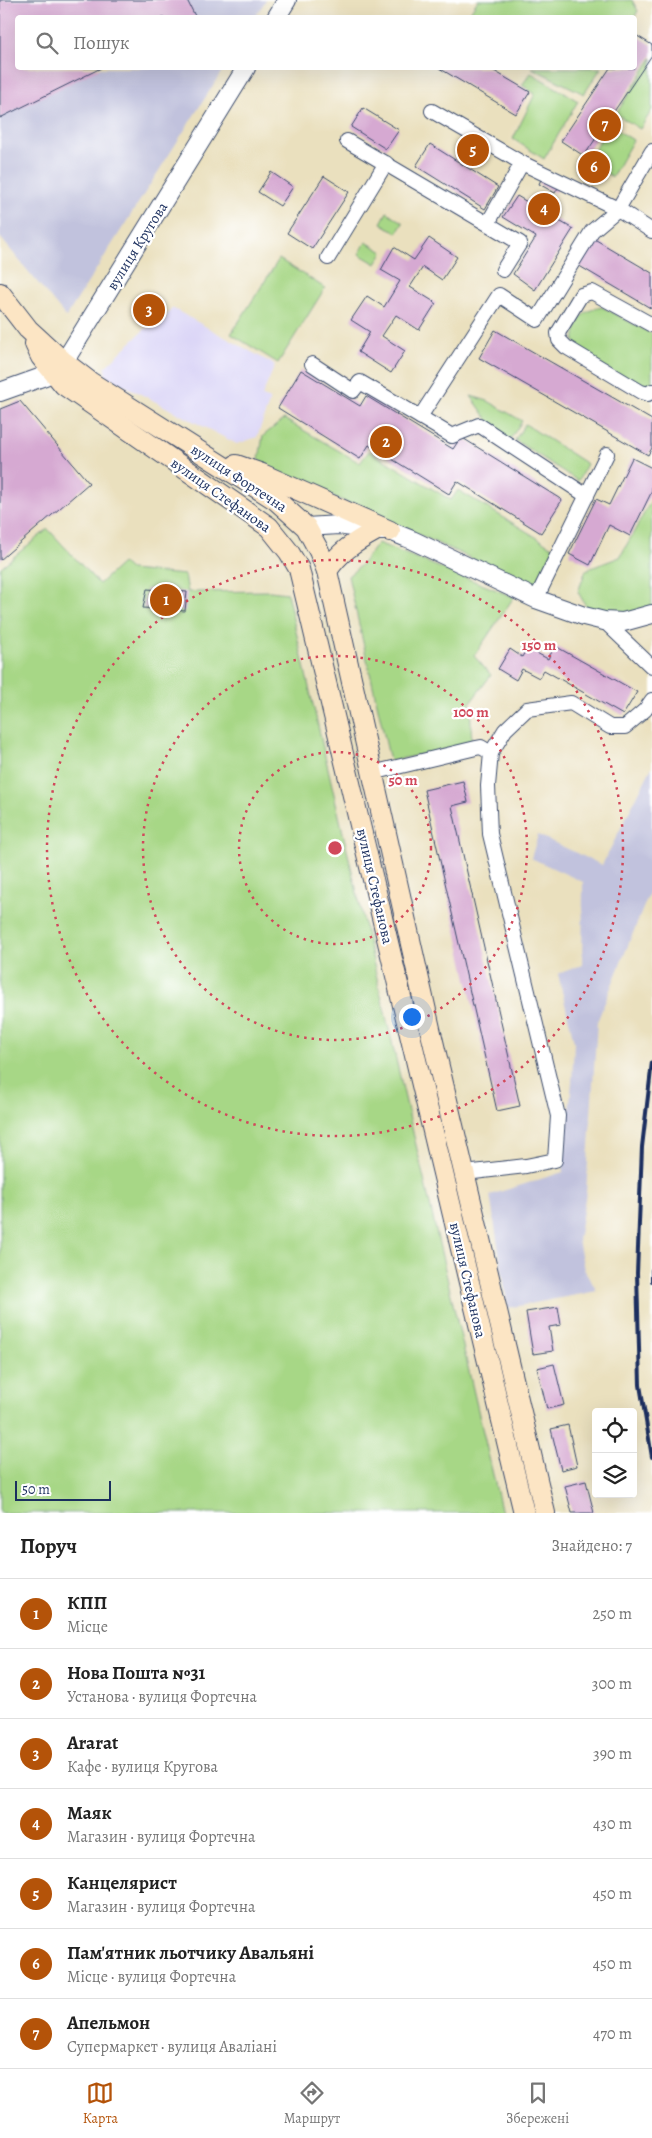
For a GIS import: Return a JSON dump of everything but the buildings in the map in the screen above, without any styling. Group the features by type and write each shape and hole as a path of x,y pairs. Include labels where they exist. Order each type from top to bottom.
{"main road":[{"path":"0,293 28,329 41,357 58,367"},
{"name":"вулиця Фортечна","path":"58,367 90,382 276,500 306,527"},
{"name":"вулиця Стефанова","path":"58,367 76,394 258,520 277,536 299,569 524,1513"},
{"path":"202,453 262,474 382,531"},
{"path":"277,536 306,527"},
{"name":"вулиця Стефанова","path":"306,527 327,571 372,773 545,1513"},
{"path":"327,571 335,558 349,546 382,531"}],"street":[{"path":"278,15 287,0"},
{"name":"вулиця Кругова","path":"58,367 245,70"},
{"path":"432,112 522,163 618,209 652,231"},
{"path":"347,140 520,243 504,270"},
{"path":"420,417 499,295 538,320 592,231 618,209 652,151"},
{"path":"328,258 386,163"},
{"path":"488,223 522,163"},
{"path":"652,325 592,292 582,295 558,333 559,340 566,347 641,392 648,394 652,391"},
{"path":"550,300 570,314"},
{"path":"312,364 353,391 360,382 452,436 479,425 587,496"},
{"path":"0,392 58,367"},
{"path":"536,599 607,454"},
{"path":"306,527 338,525 382,531 412,540 536,599 584,616 604,621 623,622 652,614"},
{"path":"604,621 652,667"},
{"path":"465,1173 526,1166 555,1160 558,1116 490,834 488,786 491,753 505,730 528,709 571,703 610,727 625,727 645,710 652,700"},
{"path":"372,773 476,748 481,748 491,753"}],"shaded area":[{"path":"0,0 266,0 256,15 15,15 15,70 223,70 66,317 0,237"},
{"path":"172,308 275,365 262,396 270,400 257,437 237,444 106,376 105,367 146,328 163,322"},
{"path":"652,767 652,886 597,1022 586,1193 578,1240 584,1269 597,1291 508,1308 490,1195 563,1172 574,1042 558,974 582,965 583,882 531,858 538,835 602,865"}],"green space":[{"path":"478,0 632,0 638,11 636,15 468,15"},
{"path":"652,58 652,110 640,129 616,114"},
{"path":"536,70 600,70 584,94"},
{"path":"531,73 578,101 544,159 513,139 535,94 522,85"},
{"path":"609,125 633,140 612,177 588,161"},
{"path":"387,212 403,223 397,233 381,223"},
{"path":"366,242 383,252 376,264 359,254"},
{"path":"279,259 325,288 278,363 231,334"},
{"path":"602,307 652,334 652,384 648,387 636,387 588,357 574,341 577,327 584,314"},
{"path":"471,396 488,401 522,421 507,444 503,441"},
{"path":"284,419 360,463 369,451 451,500 458,490 554,548 535,587 263,465 259,459 263,436"},
{"path":"525,424 587,464 578,481 515,440"},
{"path":"652,499 652,606 625,617 588,610 578,592 586,570 620,557"},
{"path":"48,529 99,584 122,563 130,570 185,575 188,592 270,591 287,593 502,1513 0,1513 0,568"},
{"path":"378,543 514,597 474,656 491,675 470,703 472,744 390,761 348,576 360,566"}],"railway":[{"path":"652,1062 642,1147 637,1273 640,1385 652,1457"},
{"path":"652,1270 652,1281"}],"place":[{"name":"Апельмон","path":"605,125"},
{"name":"Канцелярист","path":"473,150"},
{"name":"Пам'ятник льотчику Авальяні","path":"594,167"},
{"name":"Маяк","path":"544,209"},
{"name":"Ararat","path":"149,310"},
{"name":"Нова Пошта №31","path":"386,442"},
{"name":"КПП","path":"166,600"}]}
